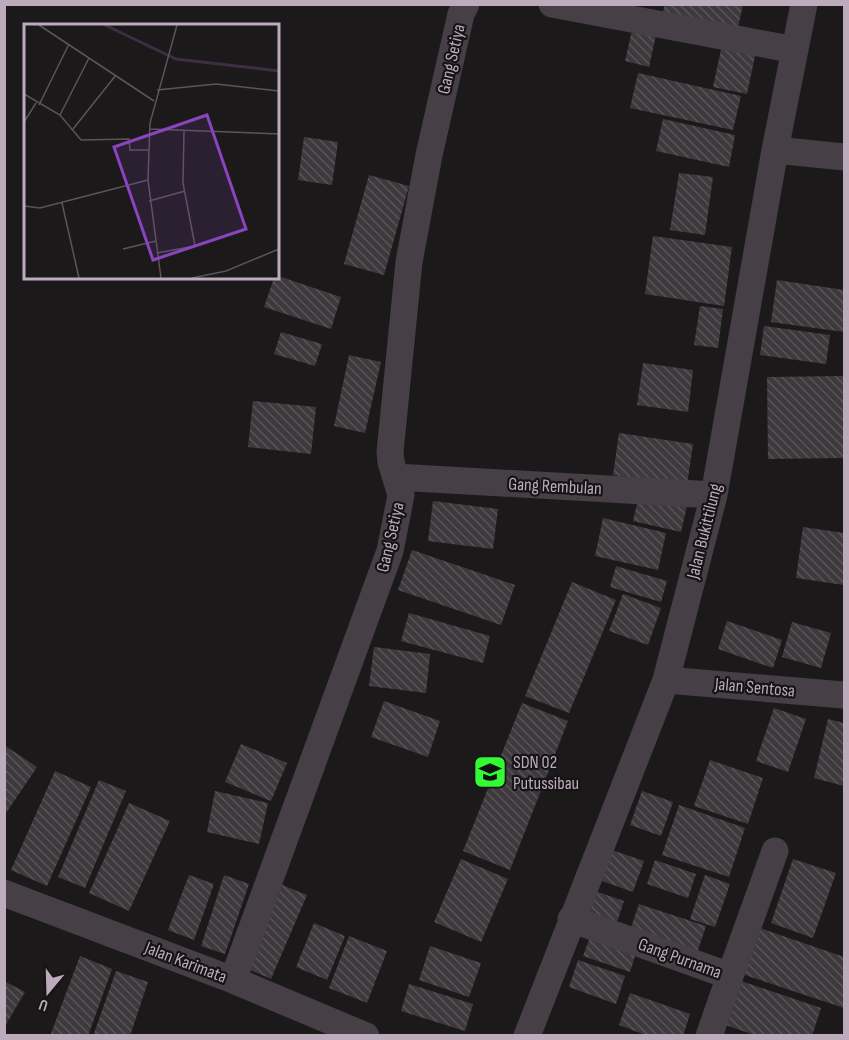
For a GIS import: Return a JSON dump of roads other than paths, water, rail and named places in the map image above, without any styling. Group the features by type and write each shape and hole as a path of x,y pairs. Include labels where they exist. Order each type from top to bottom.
{"street":[{"name":"Gang Setiya","path":"233,980 390,551 400,495 390,452 409,262 429,155 461,14 466,4"},
{"path":"552,4 795,50"},
{"name":"Jalan Bukittilung","path":"527,1035 666,680 714,495 775,150 804,4"},
{"path":"775,150 844,158"},
{"name":"Gang Rembulan","path":"396,477 714,495"},
{"name":"Jalan Sentosa","path":"666,680 844,695"},
{"path":"729,976 775,851"},
{"name":"Jalan Karimata","path":"4,893 233,980 366,1035"},
{"name":"Gang Purnama","path":"571,920 729,976 709,1035"}],"place":[{"name":"SDN 02 Putussibau","path":"490,772"}]}
